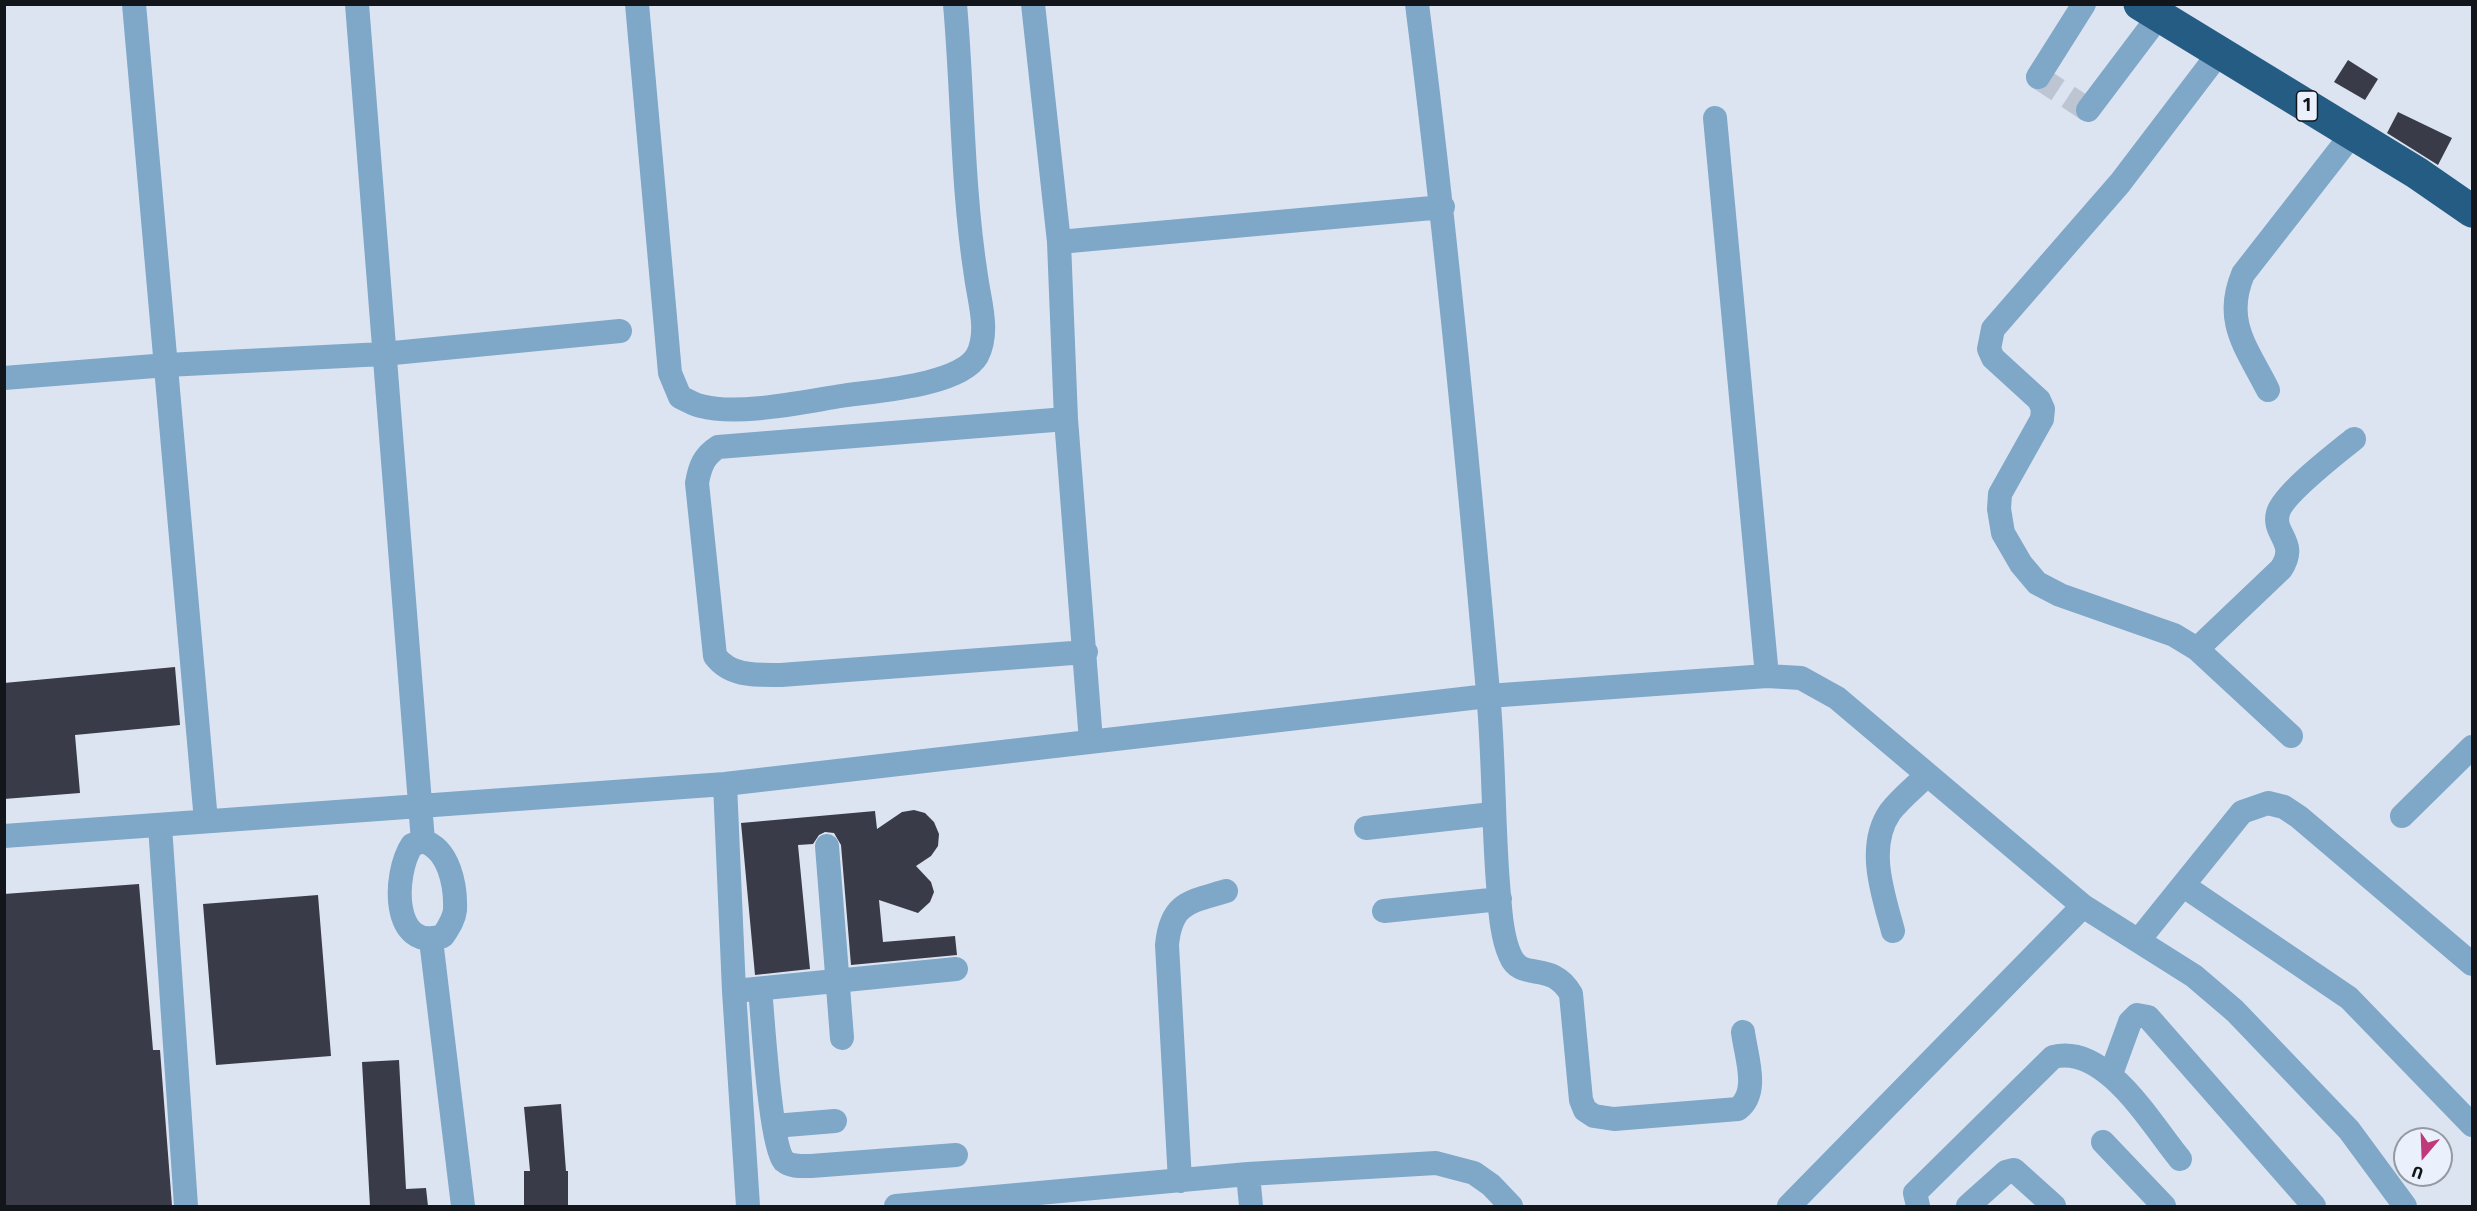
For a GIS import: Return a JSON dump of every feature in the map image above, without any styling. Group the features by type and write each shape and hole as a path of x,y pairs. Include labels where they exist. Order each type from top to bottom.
{"highway":[{"name":"1","path":"2150,10 2352,133 2472,211"}],"lane":[{"path":"134,4 206,821"},
{"path":"357,4 423,842"},
{"path":"637,4 670,373 680,397 701,406 729,409 783,405 901,387 958,373 976,357 983,324 968,226 962,81 955,4"},
{"path":"1033,4 1059,242 1066,419 1086,652 1091,741"},
{"path":"1417,4 1443,207 1488,696 1492,814 1500,900 1509,953 1514,963 1522,969 1553,974 1564,982 1571,994 1575,1017 1581,1100 1585,1110 1594,1116 1614,1119 1738,1109 1747,1102 1751,1089 1743,1032"},
{"path":"2038,77 2084,4"},
{"path":"2088,110 2150,10"},
{"path":"2219,53 2120,183 1993,329 1989,350 1993,358 2039,400 2043,409 2042,419 2000,494 1999,509 2004,532 2021,564 2037,583 2060,595 2174,635 2197,649 2291,736"},
{"path":"1715,118 1767,676"},
{"path":"2268,390 2235,324 2236,292 2243,274 2352,133"},
{"path":"1059,242 1443,207"},
{"path":"4,378 167,365 383,354 620,331"},
{"path":"1066,419 718,447 707,454 700,467 698,494 716,656 724,667 757,675 781,675 1086,652"},
{"path":"2197,649 2281,569 2288,559 2289,551 2277,520 2283,504 2354,439"},
{"path":"4,836 725,784 1488,696 1767,676 1801,678 1837,698 2083,906 2194,976 2235,1011 2349,1130 2405,1206"},
{"path":"2402,816 2472,747"},
{"path":"1893,931 1880,881 1878,843 1890,813 1927,775"},
{"path":"725,784 734,991 748,1206"},
{"path":"2138,941 2242,812 2268,803 2284,807 2472,964"},
{"path":"1366,828 1492,814"},
{"path":"160,826 186,1206"},
{"path":"423,842 434,844 446,860 455,911 443,936 431,940 417,936 406,927 401,909 402,865 412,845 423,842"},
{"path":"827,846 842,1038"},
{"path":"2184,885 2349,998 2472,1125"},
{"path":"1180,1181 1167,945 1169,925 1177,910 1197,900 1226,891"},
{"path":"1384,911 1500,900"},
{"path":"1789,1206 2083,906"},
{"path":"431,940 463,1206"},
{"path":"734,991 956,969"},
{"path":"760,989 774,1126 778,1150 785,1162 794,1166 956,1155"},
{"path":"2111,1074 2130,1022 2137,1015 2148,1017 2314,1206"},
{"path":"1918,1206 1915,1193 2052,1057 2077,1056 2111,1074 2180,1159"},
{"path":"774,1126 836,1121"},
{"path":"2103,1142 2164,1206"},
{"path":"896,1206 1004,1202 1248,1174 1436,1163 1474,1173 1491,1185 1512,1206"},
{"path":"1968,1206 2006,1172 2014,1170 2054,1206"},
{"path":"1248,1174 1251,1206"}],"building":[{"path":"2348,60 2378,79 2365,100 2334,82"},
{"path":"2398,112 2452,138 2438,165 2387,133"},
{"path":"175,667 180,725 75,735 80,793 4,799 4,683"},
{"path":"914,810 925,813 934,822 939,834 938,846 931,856 916,866 931,882 934,892 930,902 918,913 879,900 883,942 955,936 957,955 851,965 841,845 834,833 825,832 819,835 813,844 798,845 810,969 755,975 741,823 875,811 877,829 902,812"},
{"path":"139,884 153,1050 160,1050 172,1206 4,1206 4,894"},
{"path":"318,895 331,1056 216,1065 203,904"},
{"path":"399,1060 406,1189 426,1188 428,1206 370,1206 362,1062"},
{"path":"561,1104 566,1171 568,1171 568,1206 524,1206 524,1171 530,1171 524,1107"}],"tunnel":[{"path":"2038,77 2088,110"}]}
